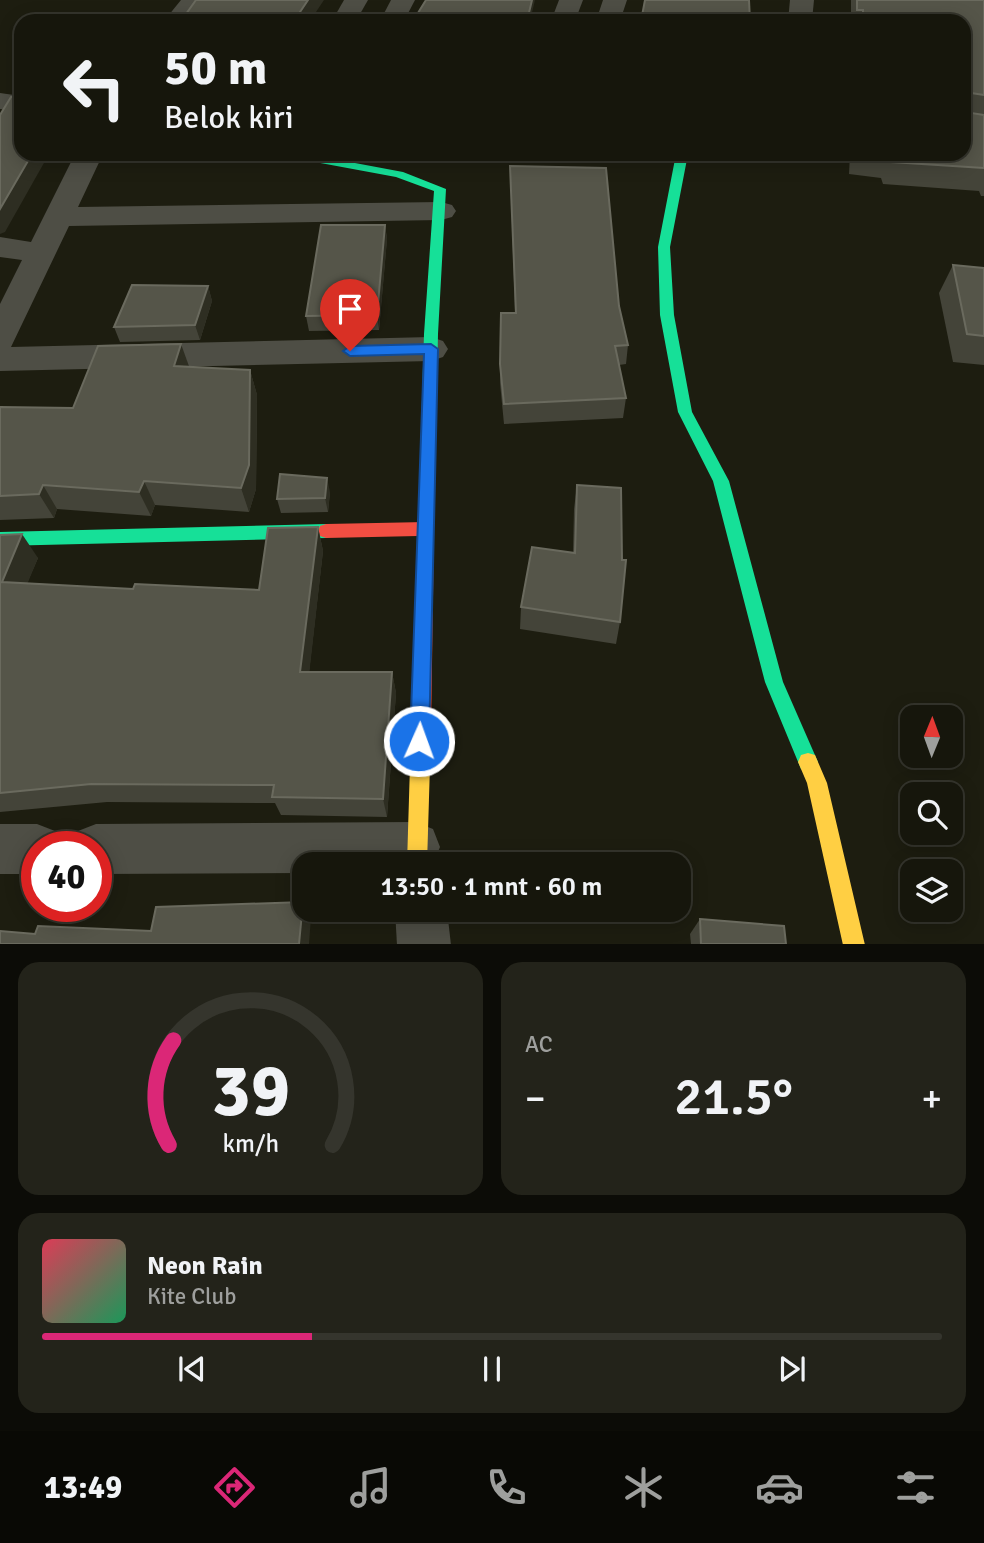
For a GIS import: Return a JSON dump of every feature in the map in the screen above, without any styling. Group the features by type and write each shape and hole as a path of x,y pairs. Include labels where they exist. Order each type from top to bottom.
{"street":[{"path":"182,14 193,0"},
{"path":"0,338 85,161"},
{"path":"323,161 353,169 428,181 440,189 441,211 431,349 416,852"},
{"path":"681,161 664,247 667,315 685,412 721,481 774,682 817,783 854,944"},
{"path":"57,217 441,211"},
{"path":"0,247 40,253"},
{"path":"0,359 431,349"},
{"path":"0,539 426,529"},
{"path":"0,849 21,849"},
{"path":"112,849 292,853"},
{"path":"422,922 424,944"}],"building":[{"path":"196,0 308,0 299,14 186,14"},
{"path":"426,0 532,0 529,14 417,14"},
{"path":"645,0 749,0 750,14 642,14"},
{"path":"857,0 984,0 984,95 971,93 971,14 863,14 863,10 857,10"},
{"path":"11,97 14,97 14,161 28,161 0,209 0,115"},
{"path":"971,113 984,115 984,168 891,162 971,161"},
{"path":"510,166 606,168 619,306 628,345 615,346 626,398 504,404 500,364 501,313 516,313"},
{"path":"321,225 385,225 377,315 306,316"},
{"path":"953,265 984,268 984,336 967,334"},
{"path":"132,285 208,286 195,325 114,327"},
{"path":"181,344 174,366 250,370 249,465 241,488 144,481 139,492 43,485 39,494 0,496 0,407 73,408 98,346"},
{"path":"280,474 327,478 325,498 277,499"},
{"path":"577,485 621,488 622,560 626,560 620,622 521,607 532,547 575,553"},
{"path":"318,527 300,672 392,672 383,799 272,797 274,785 91,784 0,793 0,535 22,534 2,582 133,589 135,584 259,590 268,528"},
{"path":"292,902 292,922 301,922 299,944 0,944 0,931 35,934 38,926 151,931 156,907"},
{"path":"700,919 784,926 786,944 701,944"}],"traffic: fast":[{"path":"325,161 399,174 440,189 431,334 426,529"},
{"path":"681,161 664,247 667,315 685,412 721,481 774,682 808,762"},
{"path":"0,539 326,531"}],"traffic: slow":[{"path":"417,852 421,732"},
{"path":"808,762 817,783 854,944"}],"traffic: jam":[{"path":"326,531 426,529 421,732"}],"route":[{"path":"350,351 431,349 426,584 419,741"}]}
